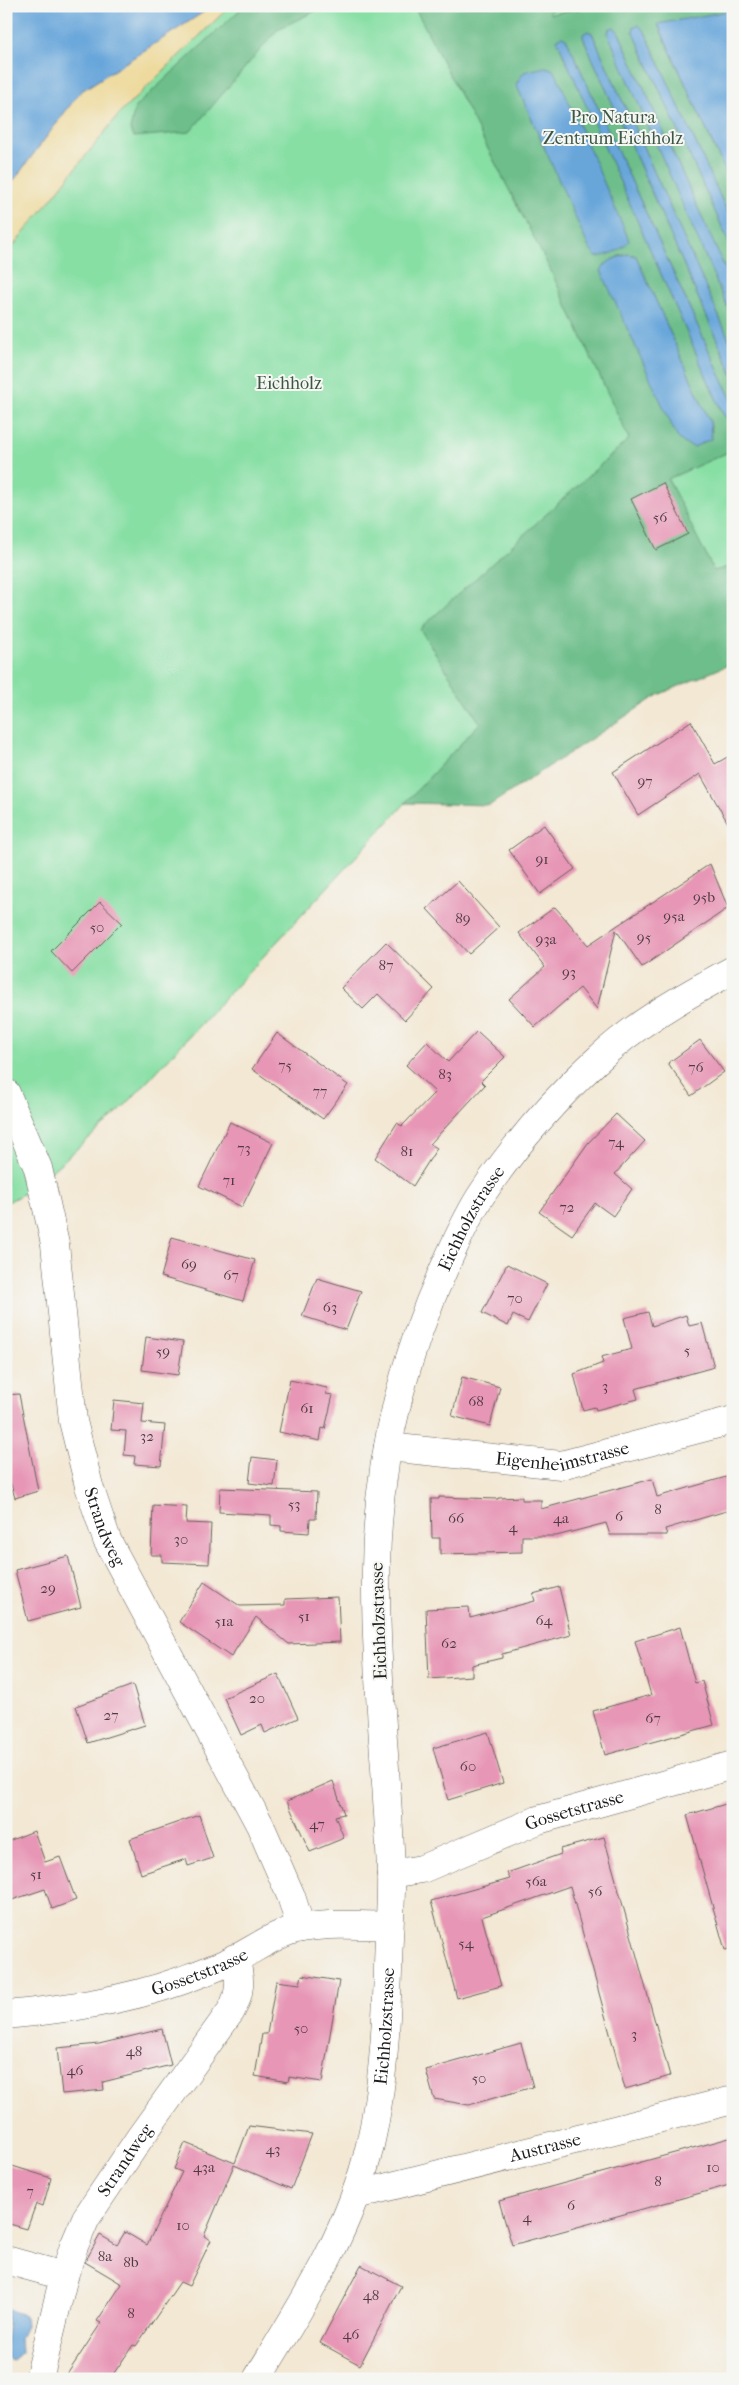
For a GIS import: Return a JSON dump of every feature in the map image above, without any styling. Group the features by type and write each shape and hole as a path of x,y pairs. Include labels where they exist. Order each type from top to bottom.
{"street":[{"name":"Eichholzstrasse","path":"257,2379 305,2300 356,2195 371,2144 379,2093 387,2011 391,1874 376,1572 377,1528 396,1402 411,1350 452,1251 485,1190 515,1148 596,1061 667,1008 733,970"},
{"name":"Strandweg","path":"6,1092 38,1168 56,1244 73,1421 97,1513 107,1540 260,1825 291,1896 301,1928"},
{"name":"Eigenheimstrasse","path":"388,1447 561,1465 733,1420"},
{"name":"Gossetstrasse","path":"391,1874 422,1870 538,1820 733,1765"},
{"name":"Gossetstrasse","path":"6,2015 114,2000 180,1981 235,1958 276,1936 301,1928 336,1925 389,1926"},
{"name":"Strandweg","path":"39,2379 64,2276 86,2218 238,1998 240,1976 235,1958"},
{"name":"Austrasse","path":"356,2195 733,2100"},
{"path":"6,2260 64,2276"}],"green space":[{"name":"Eichholz","path":"230,6 733,6 733,566 714,571 480,723 120,1111 30,1190 6,1203 6,255 120,113"},
{"path":"244,6 326,6 278,29 190,132 134,137 130,130 135,107"},
{"name":"Pro Natura Zentrum Eichholz","path":"414,6 573,6 550,10 550,14 595,6 733,6 733,10 658,25 733,188 733,224 645,32 633,31 733,251 733,286 619,33 608,31 733,320 733,348 592,33 590,32 583,37 733,376 733,403 566,38 557,39 723,414 733,425 733,450 668,479 714,571 733,566 733,663 658,695 490,805 405,803 480,723 420,629 629,439 549,267","holes":["629,254 636,256 710,422 712,432 604,265 619,256"]}],"sand":[{"path":"213,6 230,6 120,113 6,255 6,187 14,180 80,92"}],"water":[{"path":"6,6 213,6 80,92 14,180 6,187"},
{"path":"733,10 733,188 658,24"},
{"path":"639,25 645,32 733,224 733,251 633,31 634,26"},
{"path":"614,27 619,33 733,286 733,320 608,34 609,29"},
{"path":"588,31 592,33 733,348 733,376 583,37 583,34"},
{"path":"562,36 566,38 733,403 733,425 723,414 558,42 557,39"},
{"path":"545,67 552,69 557,75 629,241 622,248 610,254 596,257 589,248 516,84 524,72"},
{"path":"629,254 636,256 710,422 711,439 694,447 685,444 677,437 601,271 609,262"},
{"path":"8,2310 25,2315 26,2326 20,2338 21,2353 13,2360 6,2358"}],"building":[{"path":"663,483 688,534 656,550 631,499"},
{"path":"691,721 715,764 733,754 733,832 700,774 638,815 613,772"},
{"path":"544,825 575,869 540,894 509,850"},
{"path":"710,864 728,908 642,967 616,930 597,1009 580,988 535,1027 509,999 545,967 519,933 555,907 588,945"},
{"path":"458,881 499,927 469,954 427,909"},
{"path":"100,902 122,923 72,973 51,951"},
{"path":"386,942 434,989 405,1020 378,994 363,1009 341,988"},
{"path":"477,1031 505,1057 481,1081 485,1085 430,1144 437,1148 413,1186 375,1158 397,1123 402,1126 435,1092 406,1065 427,1042 448,1062"},
{"path":"277,1033 348,1085 323,1119 252,1069"},
{"path":"700,1040 724,1072 691,1096 668,1063"},
{"path":"616,1114 645,1141 615,1174 632,1189 613,1216 595,1203 572,1235 539,1212 588,1143"},
{"path":"230,1122 273,1143 242,1207 199,1186"},
{"path":"172,1237 255,1260 243,1301 161,1277"},
{"path":"507,1264 547,1284 528,1322 513,1315 508,1326 482,1313"},
{"path":"317,1278 361,1291 346,1330 302,1316"},
{"path":"648,1312 652,1326 686,1315 689,1326 702,1323 714,1367 635,1389 638,1399 596,1410 595,1407 583,1410 574,1374 603,1363 601,1357 632,1349 624,1318"},
{"path":"146,1337 183,1342 178,1375 142,1370"},
{"path":"462,1377 500,1387 490,1426 452,1416"},
{"path":"290,1380 327,1388 326,1394 333,1395 325,1429 322,1428 320,1441 279,1432"},
{"path":"19,1394 38,1491 15,1498 6,1468 6,1395"},
{"path":"114,1400 144,1403 142,1423 165,1425 161,1466 134,1464 135,1456 124,1455 126,1431 111,1430"},
{"path":"252,1457 277,1460 274,1486 249,1483"},
{"path":"733,1475 733,1509 665,1529 667,1535 610,1535 606,1523 556,1536 522,1536 522,1552 440,1554 440,1538 432,1538 431,1499 439,1499 439,1497 498,1499 522,1497 522,1500 541,1500 541,1509 652,1479 657,1497"},
{"path":"220,1488 317,1492 316,1519 310,1519 309,1533 281,1531 281,1526 271,1525 271,1515 219,1512"},
{"path":"153,1505 187,1507 186,1523 211,1524 209,1564 162,1562 162,1555 151,1555"},
{"path":"68,1556 81,1607 28,1621 15,1570"},
{"path":"204,1582 240,1606 285,1605 285,1599 338,1597 340,1642 289,1644 256,1617 231,1657 179,1622"},
{"path":"559,1587 571,1635 502,1654 502,1658 472,1665 472,1676 429,1679 426,1609 469,1607 470,1618 535,1601 533,1594"},
{"path":"680,1627 695,1683 702,1681 714,1725 605,1755 593,1711 651,1695 635,1641"},
{"path":"278,1674 298,1718 265,1733 262,1725 241,1735 224,1698"},
{"path":"133,1685 145,1725 88,1743 76,1706"},
{"path":"488,1732 503,1783 448,1800 433,1748"},
{"path":"333,1781 344,1814 335,1816 344,1838 310,1852 287,1801"},
{"path":"733,1802 733,1948 725,1950 687,1815"},
{"path":"199,1815 213,1858 188,1866 186,1859 141,1874 130,1839"},
{"path":"34,1831 45,1862 60,1857 76,1900 52,1909 45,1889 6,1902 6,1842"},
{"path":"604,1837 670,2076 625,2089 570,1886 482,1917 501,1986 457,1998 431,1901 510,1879 507,1873 561,1854 560,1849"},
{"path":"302,1975 339,1981 322,2082 289,2077 288,2082 255,2076 262,2034 267,2034 276,1981 300,1984"},
{"path":"162,2029 171,2065 103,2082 104,2090 62,2094 57,2048 99,2044"},
{"path":"521,2043 533,2087 469,2105 434,2099 426,2070"},
{"path":"249,2126 312,2134 291,2189 234,2165 204,2236 211,2240 189,2286 180,2282 136,2346 133,2345 110,2379 64,2379 101,2323 97,2321 122,2284 85,2262 100,2235 117,2245 125,2232 147,2245 182,2172 174,2169 185,2143 235,2163"},
{"path":"733,2137 733,2184 512,2245 499,2201"},
{"path":"6,2164 51,2178 43,2206 36,2204 27,2229 6,2223"},
{"path":"361,2265 401,2286 360,2365 320,2343"}]}
